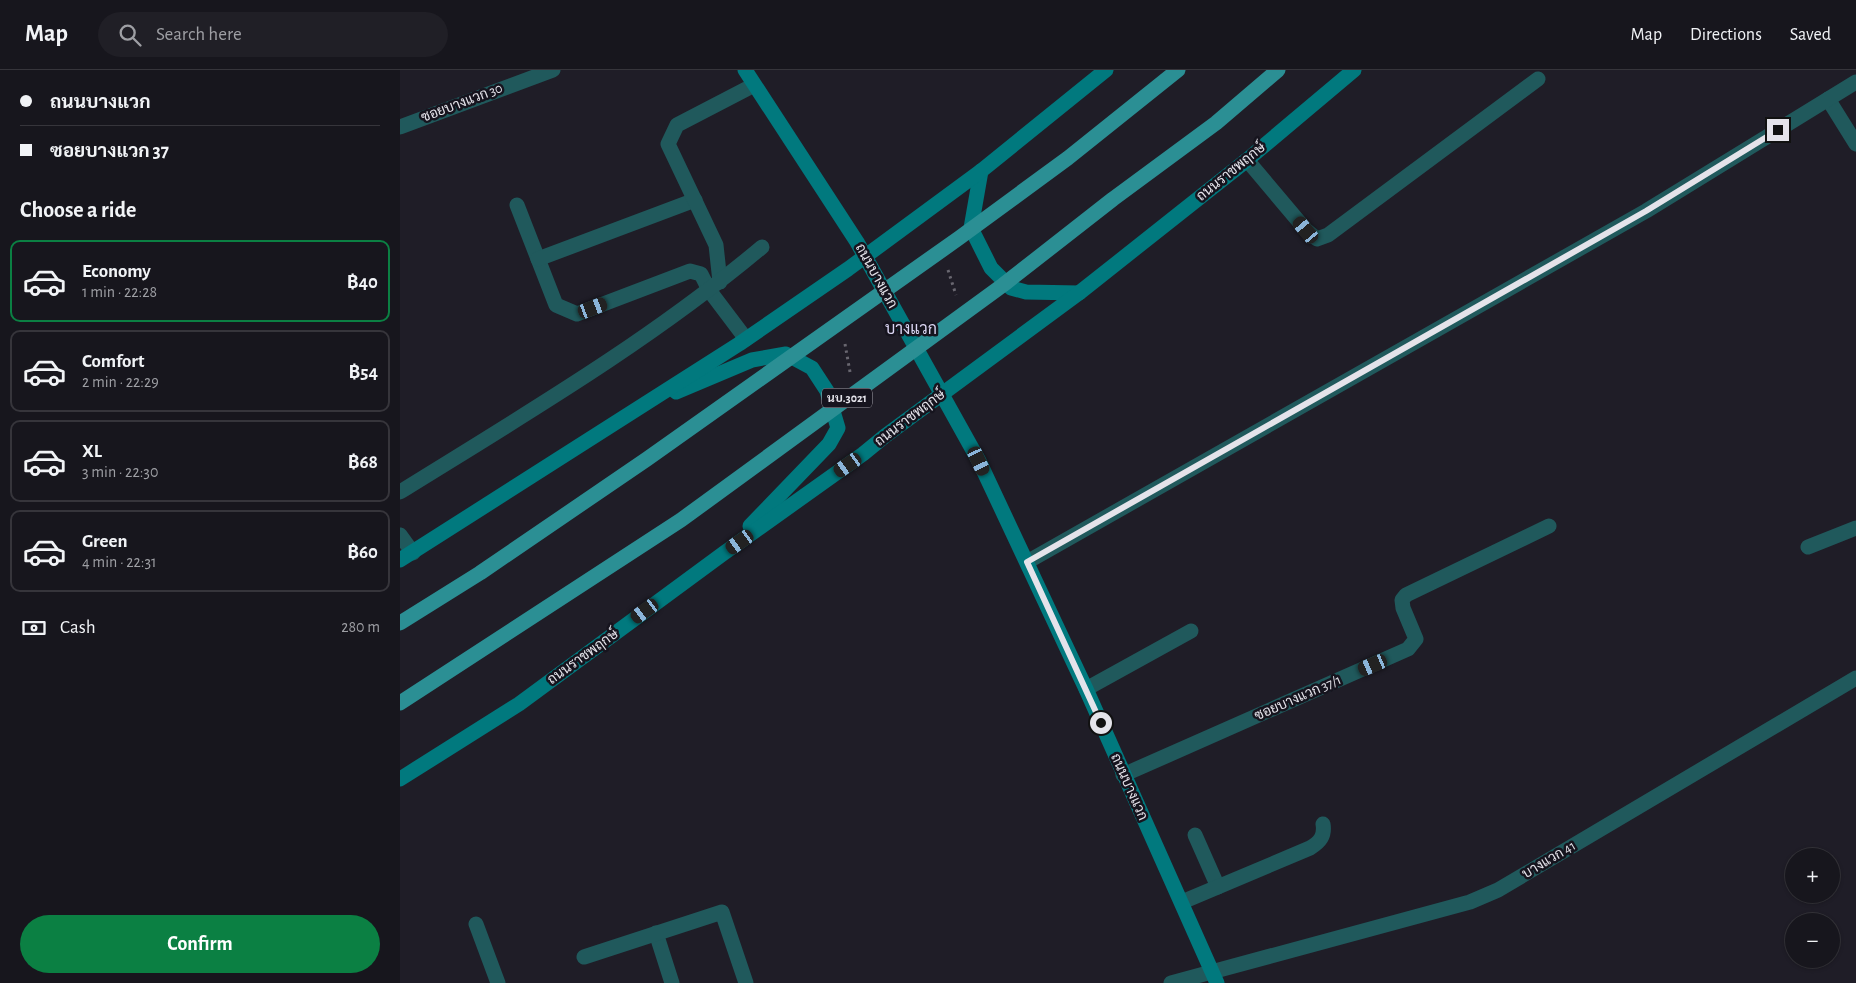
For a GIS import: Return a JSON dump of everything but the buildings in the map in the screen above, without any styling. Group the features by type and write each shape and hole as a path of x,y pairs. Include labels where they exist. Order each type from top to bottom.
{"main road":[{"name":"ถนนบางแวก","path":"745,70 857,242 979,461 1086,689 1214,977"},
{"path":"406,557 746,339 865,257 981,171 1106,70"},
{"path":"400,623 480,573 648,459 959,238 1068,158 1178,70"},
{"name":"นบ.3021","path":"400,703 680,520 1003,284 1216,123 1278,70"},
{"name":"ถนนราชพฤกษ์","path":"400,779 519,704 724,552 863,454 942,393 1079,293 1247,160 1354,70"},
{"path":"981,171 971,228 991,268 1011,288 1026,292 1079,293"},
{"path":"634,411 752,360 786,354 812,368 827,392 838,428 829,444 724,552"}],"street":[{"name":"ซอยบางแวก 30","path":"400,127 553,70"},
{"path":"1247,160 1306,230 1316,239 1328,234 1538,79"},
{"path":"1027,562 1646,211 1856,82"},
{"path":"715,286 716,246 668,144 676,125 754,85"},
{"path":"1828,99 1856,144"},
{"path":"538,259 695,200"},
{"path":"517,205 556,305 577,314 690,271 701,274 715,286 746,339"},
{"path":"400,492 581,379 715,286 762,247"},
{"name":"ซอยบางแวก 37/1","path":"1123,775 1408,650 1416,639 1403,608 1402,600 1406,595 1549,526"},
{"path":"1808,547 1856,528"},
{"path":"400,535 406,557"},
{"path":"1086,689 1191,631"},
{"name":"บางแวก 41","path":"1171,983 1214,977 1470,902 1498,890 1856,678"},
{"path":"1182,902 1310,848 1320,840 1324,833 1323,824"},
{"path":"1195,835 1218,887"},
{"path":"584,957 722,912 746,983"},
{"path":"476,924 498,983"},
{"path":"656,933 672,983"}],"path":[{"path":"947,267 958,302"},
{"path":"844,342 852,380"}],"district":[{"name":"บางแวก","path":"911,329"}],"route":[{"path":"1101,723 1027,562 1646,211 1778,130"}]}
